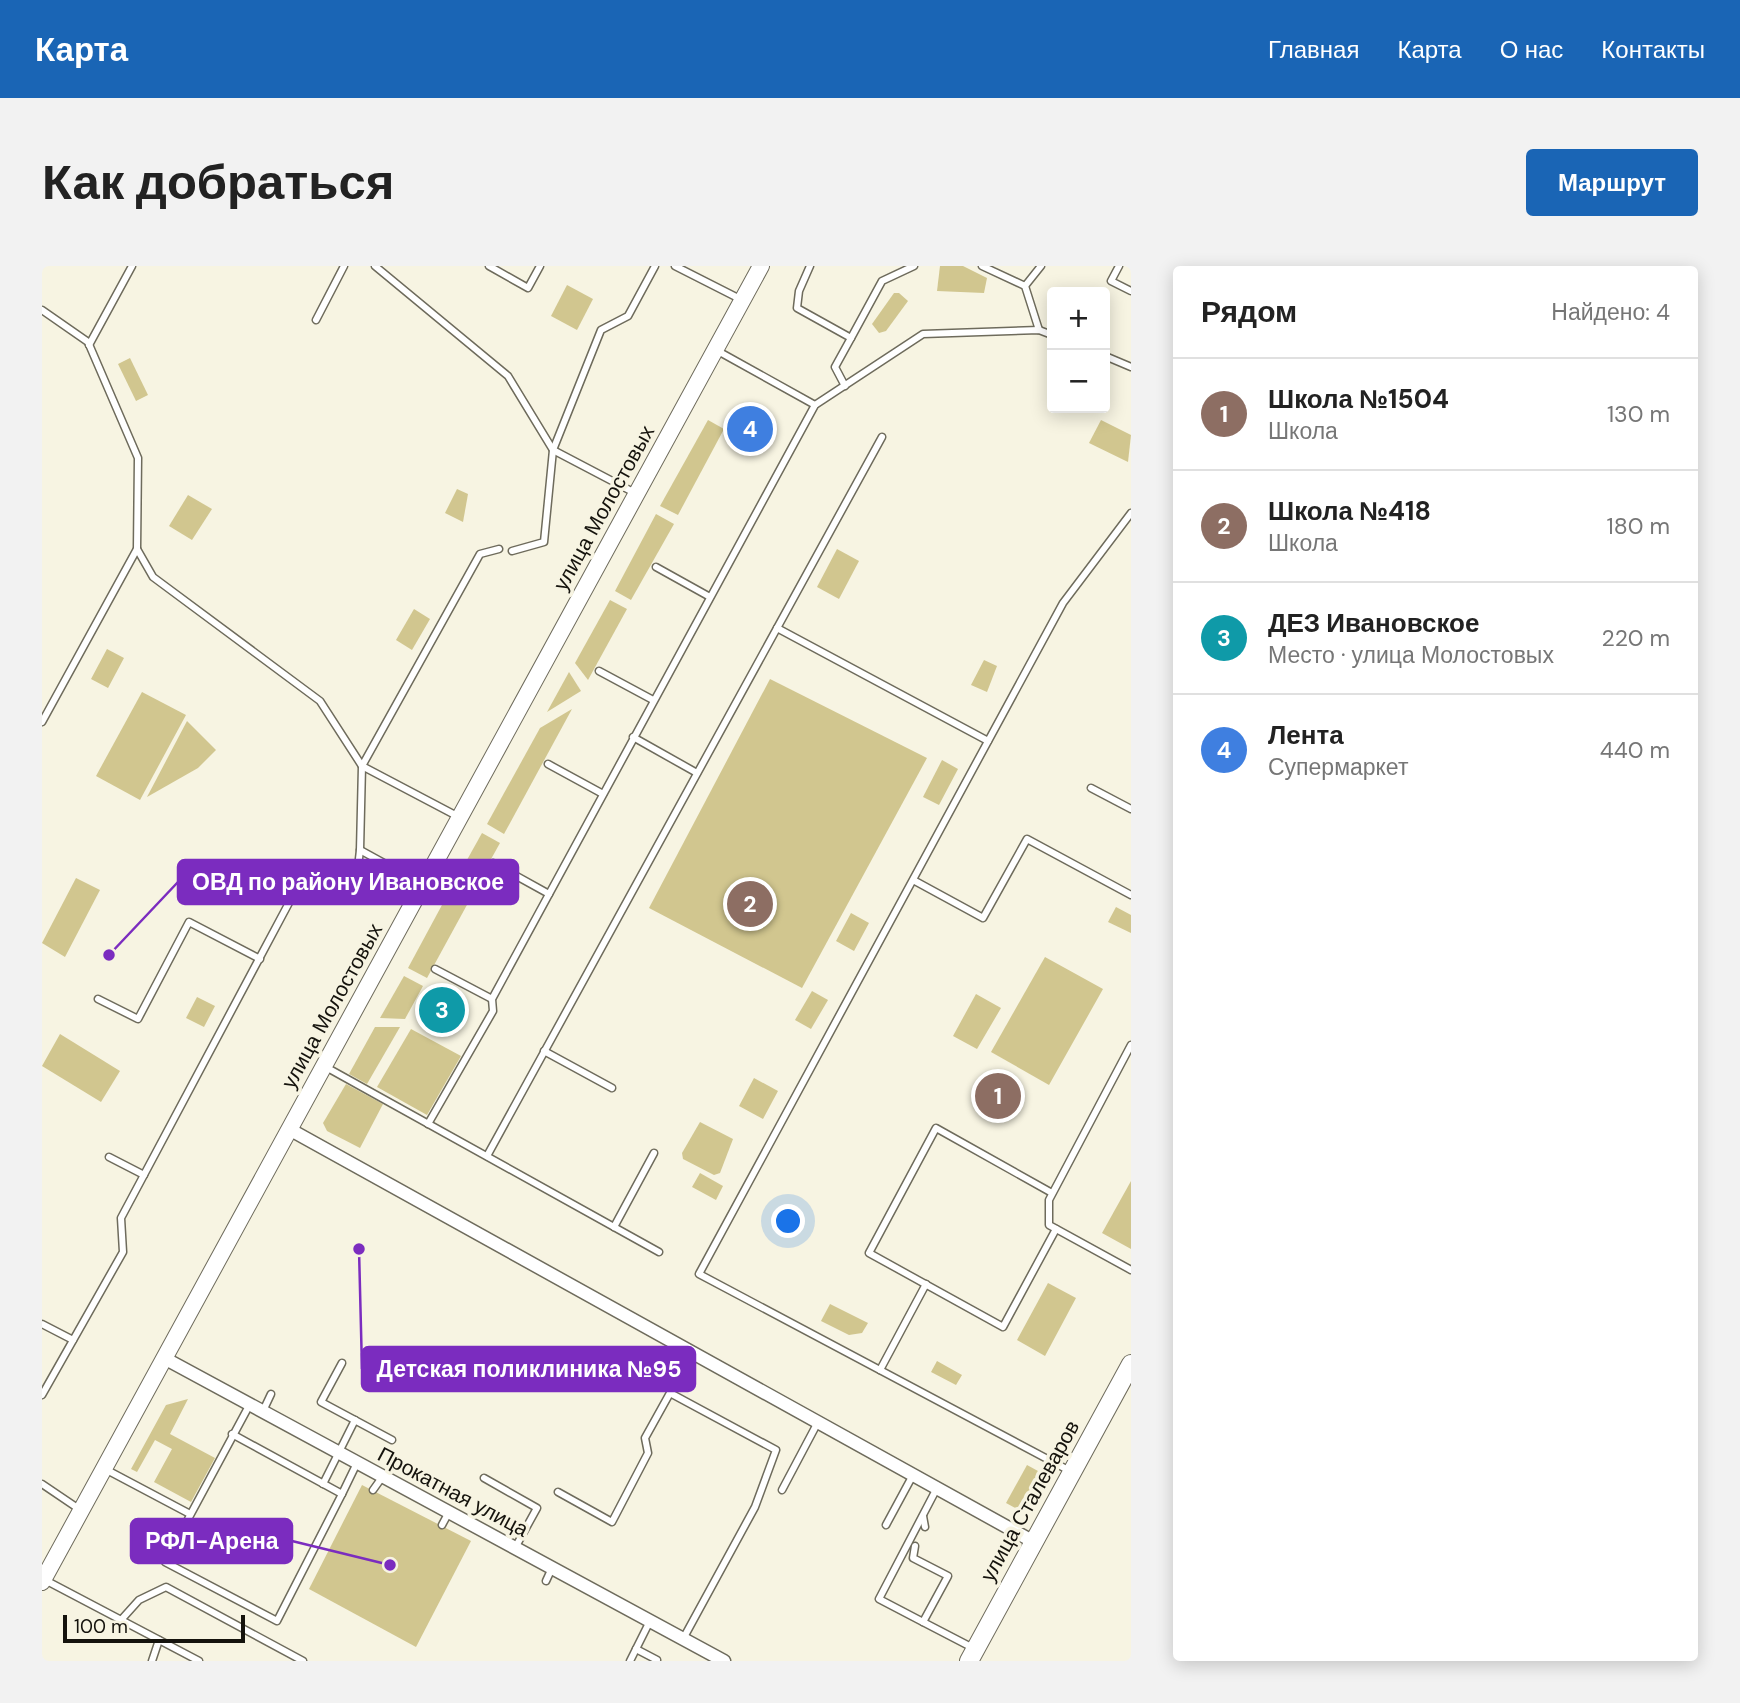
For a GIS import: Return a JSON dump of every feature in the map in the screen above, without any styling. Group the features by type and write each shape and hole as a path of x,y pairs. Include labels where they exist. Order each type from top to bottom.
{"main road":[{"name":"улица Сталеваров","path":"972,1655 1131,1364"}],"street":[{"name":"улица Молостовых","path":"43,1581 761,266"},
{"path":"289,1129 1034,1542"},
{"name":"Прокатная улица","path":"164,1357 724,1661"}],"lane":[{"path":"89,345 132,266"},
{"path":"316,320 344,266"},
{"path":"375,266 508,376 553,450 636,494"},
{"path":"489,266 528,288 540,266"},
{"path":"512,551 544,542 553,450 601,330 628,316 655,266"},
{"path":"810,266 799,291 797,308 851,338"},
{"path":"845,386 835,367 882,281 914,266"},
{"path":"982,266 1025,286 1040,330"},
{"path":"1025,286 1041,266"},
{"path":"1119,266 1111,281 1131,291"},
{"path":"680,267 742,300"},
{"path":"42,310 89,345 138,458 137,549 42,722"},
{"path":"428,1124 493,1011 492,999 815,405 923,334 1040,330 1047,333"},
{"path":"715,349 815,405"},
{"path":"1110,358 1131,367"},
{"path":"487,1157 882,437"},
{"path":"1072,1472 699,1274 915,881 1063,603 1131,513"},
{"path":"137,549 153,577 320,701 362,766 459,817"},
{"path":"330,892 341,893 356,885 360,850 362,766 480,554 499,549"},
{"path":"656,567 710,597"},
{"path":"777,628 988,741"},
{"path":"599,671 653,700"},
{"path":"633,737 697,773"},
{"path":"548,764 603,794"},
{"path":"1091,788 1131,809"},
{"path":"915,881 983,918 1027,839 1131,895"},
{"path":"360,850 422,884"},
{"path":"493,863 549,894"},
{"path":"43,1389 123,1252 121,1218 291,899 306,889 316,890"},
{"path":"98,999 138,1019 189,922 260,959"},
{"path":"435,969 492,999"},
{"path":"1131,1045 1052,1193 1047,1214 1049,1225 1131,1270"},
{"path":"544,1051 612,1088"},
{"path":"323,1066 659,1252"},
{"path":"1052,1193 936,1128 869,1253 1003,1327 1056,1229"},
{"path":"614,1227 654,1153"},
{"path":"108,1157 144,1175"},
{"path":"880,1370 926,1284"},
{"path":"42,1324 73,1340"},
{"path":"342,1363 321,1402 392,1440"},
{"path":"558,1492 612,1522 648,1453 645,1438 670,1393 776,1450 755,1507 683,1639"},
{"path":"262,1411 271,1394"},
{"path":"250,1404 165,1562 276,1621 358,1463"},
{"path":"323,1484 355,1420"},
{"path":"782,1490 818,1422"},
{"path":"232,1434 342,1494"},
{"path":"103,1468 190,1514"},
{"path":"886,1525 913,1475"},
{"path":"373,1490 383,1476"},
{"path":"484,1478 537,1508 515,1548"},
{"path":"42,1484 81,1510"},
{"path":"937,1488 879,1600 923,1622 972,1655"},
{"path":"442,1525 449,1512"},
{"path":"923,1516 925,1527"},
{"path":"915,1546 912,1558 948,1576 923,1622"},
{"path":"546,1581 552,1568"},
{"path":"43,1581 199,1661"},
{"path":"121,1620 139,1600 166,1587 303,1661"},
{"path":"630,1661 650,1621"},
{"path":"152,1661 159,1640"},
{"path":"636,1649 657,1660"}],"shaded area":[{"path":"940,266 963,266 987,278 984,293 937,291"},
{"path":"567,285 593,299 577,330 551,316"},
{"path":"894,293 899,293 908,301 886,331 879,333 872,324"},
{"path":"130,358 148,395 136,401 118,364"},
{"path":"708,420 724,429 678,515 660,506"},
{"path":"1101,420 1131,435 1128,462 1089,443"},
{"path":"457,489 468,494 463,522 445,513"},
{"path":"188,495 212,509 192,540 169,526"},
{"path":"656,514 674,524 631,600 615,591"},
{"path":"837,549 859,561 839,599 817,587"},
{"path":"610,600 627,609 588,680 575,663"},
{"path":"414,609 430,619 412,650 396,640"},
{"path":"107,649 124,658 108,688 91,679"},
{"path":"984,660 997,666 987,692 971,685"},
{"path":"569,672 581,691 547,712"},
{"path":"770,679 927,758 802,988 649,908"},
{"path":"142,692 186,715 140,800 96,776"},
{"path":"572,709 504,834 487,824 540,728"},
{"path":"187,721 216,750 198,768 147,797"},
{"path":"942,760 958,769 939,805 923,797"},
{"path":"482,833 500,843 471,895 453,885"},
{"path":"76,878 100,890 65,957 42,943"},
{"path":"449,892 468,903 427,978 408,968"},
{"path":"1116,907 1131,915 1131,933 1108,922"},
{"path":"851,913 869,923 854,951 836,941"},
{"path":"1045,957 1103,989 1049,1085 991,1052"},
{"path":"404,976 423,986 405,1019 380,1018"},
{"path":"812,991 828,1000 811,1029 795,1020"},
{"path":"976,994 1001,1008 977,1049 953,1036"},
{"path":"197,997 215,1006 204,1027 186,1018"},
{"path":"375,1027 400,1027 367,1084 349,1074"},
{"path":"411,1029 461,1056 427,1115 377,1087"},
{"path":"60,1034 120,1071 101,1102 42,1066"},
{"path":"754,1078 778,1091 763,1119 739,1106"},
{"path":"346,1084 383,1104 360,1148 327,1131 323,1123"},
{"path":"700,1122 733,1139 720,1173 714,1175 683,1159 682,1153"},
{"path":"700,1173 723,1186 716,1200 692,1187"},
{"path":"1131,1181 1131,1249 1102,1233"},
{"path":"1048,1283 1076,1298 1045,1356 1017,1340"},
{"path":"830,1304 868,1323 862,1333 849,1335 821,1321"},
{"path":"937,1361 962,1375 956,1385 931,1372"},
{"path":"188,1399 170,1434 215,1458 191,1502 154,1482 172,1449 155,1440 137,1472 131,1469 166,1405"},
{"path":"1027,1465 1049,1477 1028,1515 1006,1503"},
{"path":"362,1485 471,1541 416,1647 309,1589"}],"place":[{"name":"Лента","path":"750,429"},
{"name":"Школа №418","path":"750,904"},
{"name":"ОВД по району Ивановское","path":"109,955"},
{"name":"ДЕЗ Ивановское","path":"442,1010"},
{"name":"Школа №1504","path":"998,1096"},
{"name":"Детская поликлиника №95","path":"359,1249"},
{"name":"РФЛ-Арена","path":"390,1565"}]}
